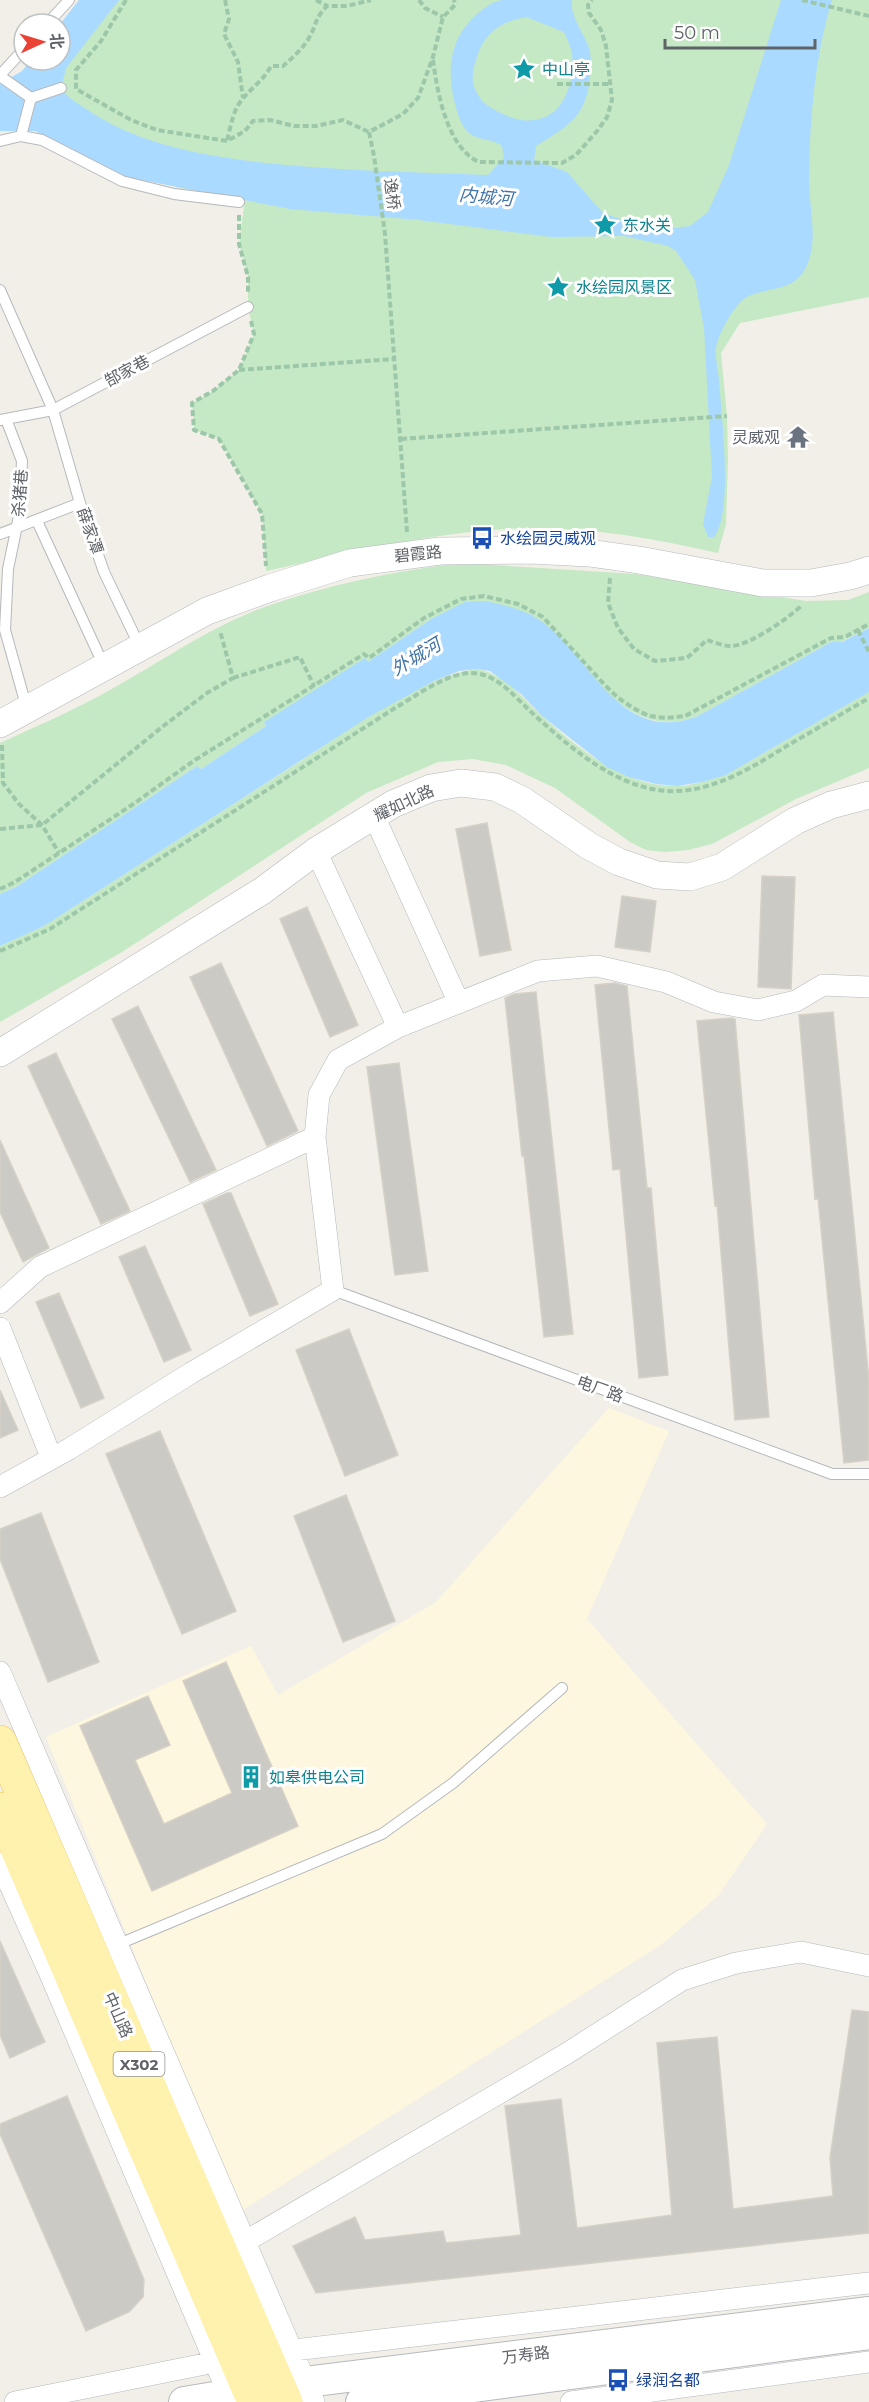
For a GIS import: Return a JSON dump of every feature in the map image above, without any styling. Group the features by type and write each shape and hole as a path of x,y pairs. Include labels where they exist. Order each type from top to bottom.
{"main road":[{"name":"中山路","path":"0,1742 105,1950 269,2395"},
{"name":"中山路","path":"0,1809 253,2356"},
{"name":"万寿路","path":"184,2402 269,2395 869,2312"},
{"name":"万寿路","path":"361,2402 869,2334"}],"street":[{"name":"碧霞路","path":"1,723 214,609 270,588 350,563 440,551 531,550 612,556 763,583 811,583 869,570"},
{"name":"耀如北路","path":"0,1053 253,897 316,851 393,804 431,788 461,783 495,787 522,800 589,846 619,862 657,875 690,877 722,867 795,821 831,805 869,795"},
{"path":"374,816 459,1003"},
{"path":"316,851 399,1027"},
{"path":"0,1487 69,1449 191,1373 333,1290 315,1137 319,1095 338,1060 399,1027 538,970 597,966 666,982 714,1002 758,1010 796,1001 823,985 869,987"},
{"path":"0,1303 40,1267 315,1137"},
{"path":"0,1328 51,1457"},
{"path":"0,1672 105,1950 246,2241 253,2356"},
{"path":"0,1863 50,1974 253,2356 269,2395"},
{"path":"246,2241 566,2054 682,1980 736,1963 801,1952 869,1966"},
{"path":"15,2402 253,2356 869,2283"},
{"path":"571,2402 869,2362"}],"lane":[{"path":"58,12 69,0"},
{"path":"12,62 0,76 31,98"},
{"path":"31,98 61,88"},
{"path":"21,136 31,98"},
{"path":"0,141 21,136 42,140 122,181 174,194 239,202"},
{"name":"薛家潭","path":"0,290 53,410 80,504 104,572 140,647"},
{"name":"郜家巷","path":"3,420 53,410 248,307"},
{"name":"杀猪巷","path":"3,420 22,461 19,516 8,569 5,630 27,709"},
{"path":"0,534 80,504"},
{"path":"37,521 104,666"},
{"name":"电厂路","path":"333,1290 832,1474 869,1474"},
{"path":"105,1950 382,1834 453,1783 562,1688"}],"path":[{"path":"126,0 101,41 76,70 76,89 130,120 157,130 227,141 245,131 253,121 270,120 294,126 316,126 343,120 369,132 403,114 418,99 433,57 443,17 455,5 454,0"},
{"path":"225,0 229,19 224,34 238,62 243,99"},
{"path":"316,0 327,6 347,6 371,0"},
{"path":"419,0 425,8 443,17"},
{"path":"433,57 436,85 443,111 459,147 470,158 479,162 562,163 576,155 598,130 607,117 612,100 601,30 589,13 588,5 592,0"},
{"path":"802,0 869,16"},
{"path":"227,141 237,108 243,99 265,77 271,66 283,66 299,52 311,35 315,19 327,6"},
{"path":"558,84 610,84"},
{"name":"逸桥","path":"369,132 385,234 408,554"},
{"path":"239,202 239,244 248,277 248,307 254,334 239,370 213,391 192,403 194,430 219,439 262,514 266,571 270,588"},
{"path":"239,370 394,359"},
{"path":"401,439 728,416"},
{"path":"612,556 608,603 618,628 634,649 655,661 687,658 707,640 732,646 758,636 790,618 825,581"},
{"path":"0,889 15,882 59,853 195,760 364,654 369,658 424,618 461,598 484,596 518,604 543,617 617,698 649,716 666,718 686,717 831,638 845,637 869,624"},
{"path":"214,609 233,678"},
{"path":"858,630 869,652"},
{"path":"0,829 42,825 162,727 207,693 233,678 300,657 314,686"},
{"path":"1,723 3,783 18,804 42,825 59,853"}],"shaded area":[{"path":"609,1408 669,1431 587,1619 767,1824 718,1896 662,1944 240,2212 46,1737 251,1646 278,1695 436,1602"}],"green space":[{"name":"水绘园风景区","path":"99,0 869,0 869,297 740,323 721,353 727,416 728,459 726,524 718,553 626,535 556,528 499,529 432,537 365,549 266,571 262,514 219,439 194,430 192,403 213,391 239,370 254,334 248,307 248,277 239,244 245,199 179,188 60,144 60,72 72,72 72,42"},
{"path":"461,563 635,574 806,601 848,600 869,592 869,628 841,642 833,641 698,716 674,722 653,720 633,712 616,700 599,685 554,633 431,619 368,662 365,659 264,723 266,726 201,769 197,766 16,887 0,894 0,743 56,718 204,635 262,608 311,592 360,580"},
{"path":"477,669 504,681 571,741 604,764 640,780 658,785 683,786 726,775 869,692 869,768 796,799 712,844 688,850 665,852 646,850 630,842 555,788 506,765 473,759 438,762 366,793 122,952 0,1022 0,946 44,926 386,706 433,682 456,673"}],"water":[{"path":"79,0 119,0 72,60 72,12 70,12"},
{"name":"内城河","path":"572,0 574,17 590,51 591,67 588,90 585,102 574,119 536,146 534,160 567,172 603,213 634,224 668,229 690,226 708,212 729,165 781,0 832,0 821,43 812,109 809,186 813,232 807,265 795,281 779,288 753,294 740,302 727,321 716,348 724,438 725,485 724,506 714,537 708,537 703,524 712,477 704,328 695,280 676,251 668,246 624,236 551,237 419,220 290,209 126,177 35,131 0,131 0,84 20,72 65,72 61,88 71,99 92,113 133,134 198,153 294,166 488,175 504,158 502,146 470,134 458,116 452,88 451,66 452,55 460,34 478,13 498,1","holes":["526,17 564,32 569,43 572,71 569,86 556,110 546,117 533,120 518,119 493,109 477,94 473,76 478,54 486,39 503,24"]},
{"name":"外城河","path":"486,601 519,610 538,619 557,634 608,692 626,708 647,719 670,722 698,716 833,641 842,642 869,628 869,692 726,775 677,786 656,784 629,777 607,767 542,716 521,694 490,671 477,669 459,671 434,681 370,716 44,926 0,946 0,894 16,887 197,766 201,769 266,726 264,722 365,658 368,662 431,619 465,602"}],"building":[{"path":"487,823 511,950 480,956 456,829"},
{"path":"762,876 795,877 791,989 758,987"},
{"path":"622,896 656,901 650,952 615,947"},
{"path":"307,907 358,1025 330,1037 280,919"},
{"path":"221,963 298,1131 267,1146 190,977"},
{"path":"615,983 627,986 647,1188 651,1188 668,1375 639,1378 620,1169 613,1170 595,985"},
{"path":"536,992 573,1334 544,1337 505,998 514,994"},
{"path":"138,1006 216,1170 190,1182 112,1019"},
{"path":"833,1012 869,1380 869,1460 844,1463 818,1198 815,1199 799,1015"},
{"path":"735,1019 769,1417 735,1420 717,1205 715,1206 697,1021"},
{"path":"56,1053 130,1211 101,1224 28,1066"},
{"path":"399,1063 428,1271 395,1275 367,1067"},
{"path":"0,1140 49,1248 23,1262 0,1212"},
{"path":"231,1193 278,1304 250,1316 203,1204"},
{"path":"145,1246 191,1350 164,1362 119,1257"},
{"path":"59,1293 104,1398 81,1408 36,1302"},
{"path":"349,1329 398,1455 345,1476 296,1350"},
{"path":"0,1390 18,1430 0,1438"},
{"path":"160,1431 236,1611 182,1634 106,1454"},
{"path":"346,1495 395,1621 343,1642 294,1516"},
{"path":"41,1513 99,1662 48,1682 0,1559 0,1529"},
{"name":"如皋供电公司","path":"226,1662 298,1826 152,1891 80,1726 148,1696 170,1745 135,1760 164,1824 232,1793 183,1681"},
{"path":"0,1941 45,2042 10,2058 0,2035"},
{"path":"852,2010 869,2012 869,2233 316,2293 293,2246 355,2217 365,2240 443,2231 446,2243 521,2235 505,2106 561,2099 577,2228 672,2215 657,2043 717,2037 733,2209 833,2196 830,2158"},
{"path":"67,2096 144,2280 143,2297 129,2312 86,2331 0,2134 0,2124"}],"place":[{"name":"中山亭","path":"524,69"},
{"name":"东水关","path":"605,225"},
{"name":"水绘园风景区","path":"558,287"},
{"name":"灵威观","path":"798,437"},
{"name":"水绘园灵威观","path":"482,538"},
{"name":"如皋供电公司","path":"251,1777"},
{"name":"绿润名都","path":"618,2380"}]}
